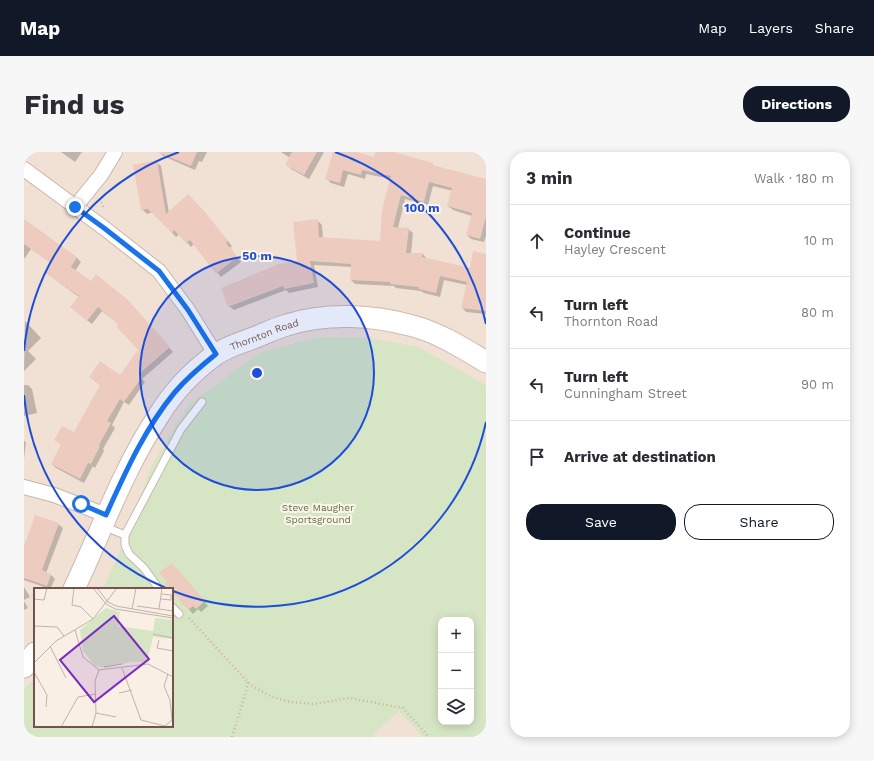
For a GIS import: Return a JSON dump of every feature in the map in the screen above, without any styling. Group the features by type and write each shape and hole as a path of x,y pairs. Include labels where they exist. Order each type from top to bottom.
{"street":[{"path":"75,207 101,175 116,152"},
{"path":"24,169 159,271 188,310 216,354"},
{"name":"Thornton Road","path":"74,588 124,477 159,415 176,392 196,370 216,354 288,324 320,318 354,317 380,319 414,326 442,337 486,362"},
{"path":"24,487 54,495 104,520"},
{"path":"24,667 34,654"}],"lane":[{"path":"158,588 144,568 129,554 125,545 124,535 181,429 202,402"},
{"path":"104,520 124,535"},
{"path":"173,608 179,614"}],"path":[{"path":"179,614 188,618 248,682 268,695 291,702 318,704 349,698 403,708 429,737"},
{"path":"232,737 248,682"}],"shaded area":[{"path":"24,152 486,152 486,737 24,737"}],"green space":[{"name":"Steve Maugher Sportsground","path":"321,337 371,338 418,347 486,385 486,737 423,737 399,711 371,737 24,737 24,690 34,678 34,727 173,727 173,588 103,588 119,554 152,465 189,404 261,352"}],"building":[{"path":"157,152 197,152 191,166"},
{"path":"292,152 317,152 304,175 285,165"},
{"path":"333,152 356,152 374,157 376,152 394,152 433,163 432,165 486,179 486,217 480,239 466,235 472,213 447,206 452,188 429,182 424,202 401,195 393,227 409,228 406,253 423,253 422,257 470,268 473,251 486,254 486,311 461,308 467,282 440,276 436,293 419,289 419,287 390,284 390,282 350,280 351,264 310,261 314,283 284,289 283,286 228,307 221,288 279,264 297,261 293,222 318,219 319,237 380,241 382,210 391,176 362,170 361,175 343,170 340,183 325,179"},
{"path":"157,160 166,214 188,194 205,212 228,241 226,243 237,257 216,274 190,240 186,243 174,230 172,233 148,209 141,210 133,165"},
{"path":"24,219 77,257 71,267 91,281 96,274 128,300 170,347 139,374 142,377 124,402 120,399 107,421 111,423 91,464 88,463 80,479 51,464 61,444 54,440 62,426 74,432 100,385 89,377 100,361 120,375 138,350 116,326 119,325 98,307 87,321 70,307 79,296 44,272 50,263 24,244"},
{"path":"35,515 59,523 42,570 51,574 47,586 24,578 24,546"},
{"path":"172,563 205,601 196,609 193,606 188,610 173,593 173,588 168,588 165,584 167,582 159,573"}],"route":[{"path":"75,207 159,271 188,310 216,354 196,370 176,392 159,415 140,446 106,515 81,504"}]}
